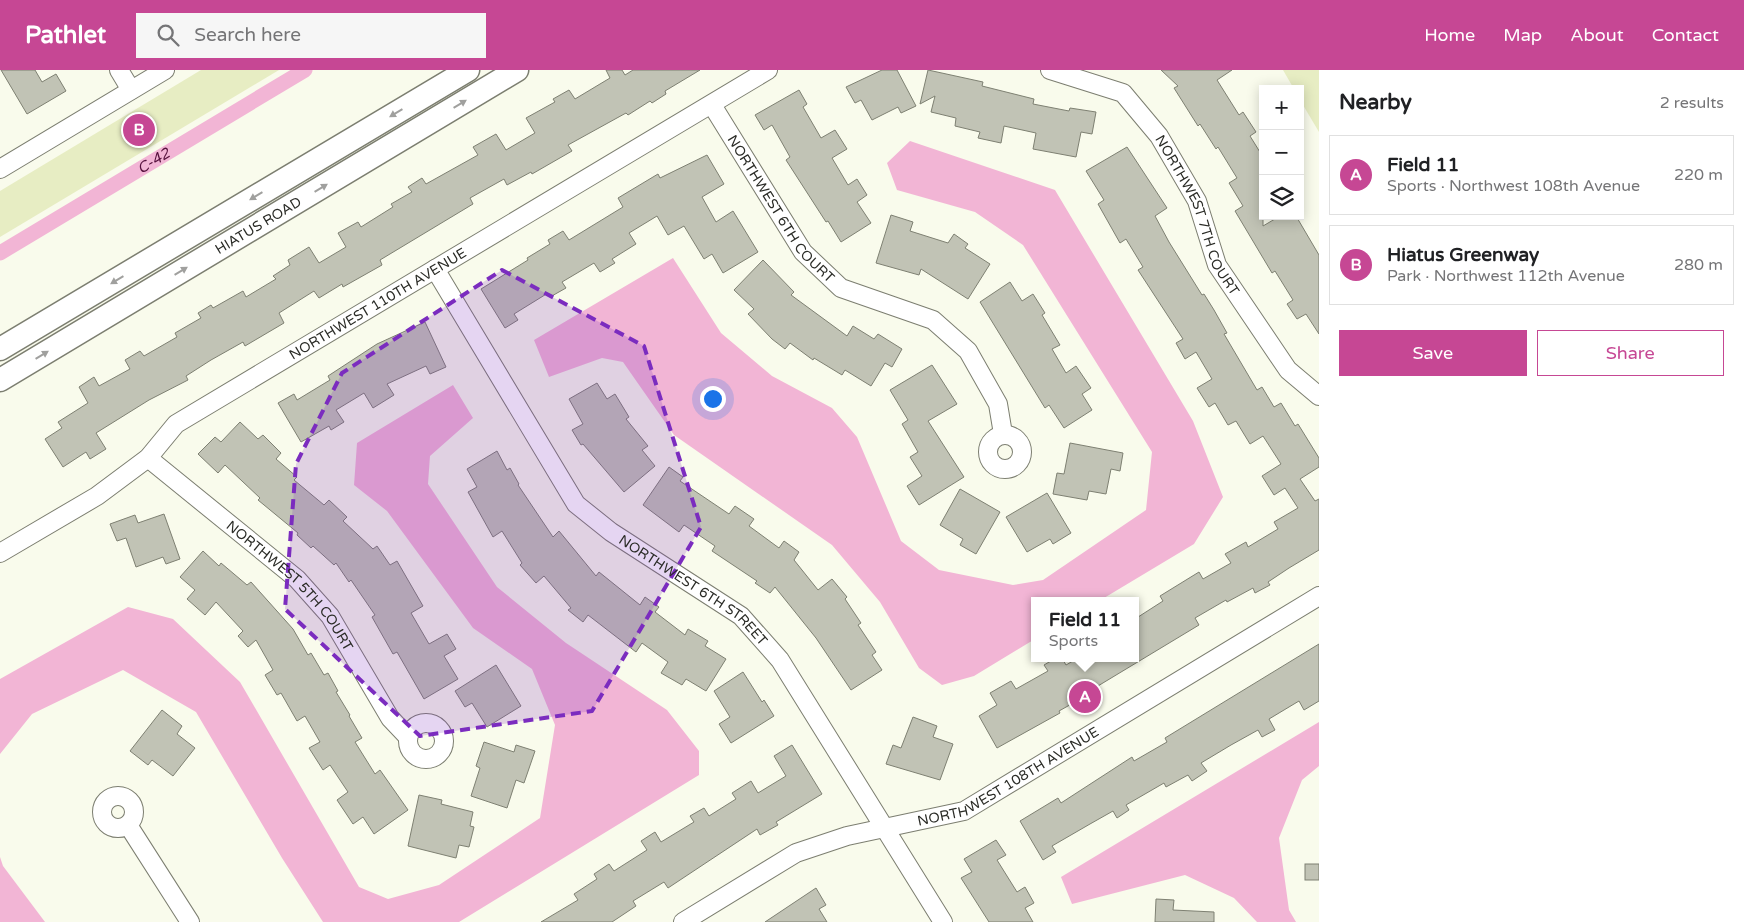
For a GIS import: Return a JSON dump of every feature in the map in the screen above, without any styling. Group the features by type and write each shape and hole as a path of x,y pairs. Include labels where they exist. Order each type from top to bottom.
{"main road":[{"name":"HIATUS ROAD","path":"0,349 468,70"},
{"name":"HIATUS ROAD","path":"0,380 517,70"},
{"path":"59,314 72,336"}],"street":[{"path":"119,70 131,90"},
{"path":"0,169 165,70"},
{"name":"NORTHWEST 110TH AVENUE","path":"0,554 96,496 148,458 176,424 768,70"},
{"name":"NORTHWEST 7TH COURT","path":"1050,70 1123,93 1158,136 1197,200 1217,265 1288,370 1319,396"},
{"name":"NORTHWEST 6TH COURT","path":"712,105 803,252 841,288 933,320 968,351 998,404 1003,434"},
{"name":"NORTHWEST 6TH STREET","path":"434,269 576,504 611,532 741,616 780,660 943,922"},
{"name":"NORTHWEST 5TH COURT","path":"148,458 298,579 330,616 390,718 408,737"},
{"name":"NORTHWEST 108TH AVENUE","path":"684,922 796,853 847,836 964,811 1319,596"},
{"path":"128,825 190,922"}],"highlighted area":[{"path":"502,270 644,346 701,527 592,711 420,736 285,609 296,464 342,373"}],"green space":[{"path":"201,70 279,70 0,237 0,191"},
{"path":"1283,70 1319,70 1319,132 1304,107 1304,85 1292,85"}],"shaded area":[{"path":"910,141 1055,190 1193,421 1223,497 1194,544 1106,597 1031,597 1031,641 974,676 942,685 919,668 880,602 832,545 674,435 623,362 602,358 549,377 534,340 673,258 721,333 772,376 832,408 857,437 901,541 939,570 1013,585 1043,580 1146,510 1152,452 1023,245 975,212 897,190 887,163"},
{"path":"453,385 473,418 430,456 428,484 497,587 566,643 667,710 699,751 699,775 459,922 323,922 282,858 196,712 123,670 32,714 0,754 0,679 128,607 173,619 240,682 359,887 388,899 439,885 540,818 555,725 532,669 473,628 387,511 354,485 357,443"},
{"path":"1319,722 1319,766 1302,780 1279,838 1289,910 1296,922 1257,922 1234,898 1185,875 1072,904 1061,877"},
{"path":"0,857 3,866 45,922 0,922"}],"building":[{"path":"1,70 35,70 42,82 56,74 66,91 27,114"},
{"path":"606,70 622,70 625,75 633,70 700,70 665,91 666,94 652,103 650,101 628,115 626,113 568,145 572,151 532,174 531,172 507,185 504,179 470,198 473,204 380,260 382,265 343,287 342,284 319,298 314,291 279,313 284,323 245,346 243,342 211,360 186,376 188,380 149,400 96,433 106,449 90,459 86,452 63,467 45,439 62,428 58,422 88,403 79,387 94,377 99,386 130,369 125,360 140,351 144,356 177,337 175,333 201,318 198,313 211,305 213,308 243,291 246,297 276,279 273,276 290,265 288,260 309,247 319,263 346,247 338,233 358,222 361,227 393,207 391,204 412,192 408,187 422,178 426,184 478,155 473,147 496,134 506,150 535,133 526,118 555,102 553,99 569,90 575,99 610,78"},
{"path":"882,70 897,70 916,106 901,113 898,107 872,120 861,100 855,103 846,87"},
{"path":"928,70 983,82 982,86 1034,99 1033,104 1069,111 1070,108 1096,112 1092,134 1081,132 1076,157 1033,149 1036,133 1004,126 1001,143 978,138 980,132 955,126 956,118 931,112 935,96 920,104"},
{"path":"1161,70 1232,70 1217,80 1239,115 1243,112 1256,132 1250,136 1259,151 1259,220 1263,220 1263,226 1273,220 1298,220 1319,255 1319,334 1306,314 1297,319 1287,304 1293,300 1275,271 1272,273 1235,211 1243,206 1229,183 1237,178 1218,147 1216,149 1200,124 1198,126 1174,88 1178,86"},
{"path":"799,90 807,104 803,107 821,138 835,130 847,149 832,158 848,185 857,179 867,195 857,202 871,223 841,242 786,160 790,157 772,125 764,130 755,115"},
{"path":"1127,147 1167,208 1155,216 1202,295 1204,294 1214,310 1227,333 1224,334 1257,390 1262,387 1274,407 1281,403 1295,426 1298,424 1319,458 1319,467 1300,479 1315,501 1319,499 1319,550 1268,582 1270,585 1255,593 1253,588 1227,602 1226,600 1195,618 1199,625 1139,661 1139,616 1163,601 1160,596 1199,572 1203,579 1231,563 1225,554 1246,542 1248,547 1278,529 1274,522 1298,508 1285,488 1274,495 1262,476 1281,464 1263,436 1250,444 1236,421 1228,425 1215,403 1209,407 1197,388 1212,379 1196,352 1185,359 1176,343 1183,339 1138,270 1143,267 1126,239 1120,243 1098,204 1104,200 1086,171"},
{"path":"707,155 724,184 702,197 716,222 733,211 758,252 723,273 712,254 704,259 684,226 668,235 657,216 629,233 636,244 612,259 615,263 600,272 594,263 562,282 566,288 550,297 548,293 514,314 518,320 505,328 481,289 528,260 527,258 550,244 548,240 563,231 569,240 623,207 618,198 658,174 660,178"},
{"path":"891,215 913,222 910,231 948,243 954,234 968,244 965,248 990,264 968,299 921,269 919,275 876,263"},
{"path":"763,260 794,292 791,295 847,336 853,326 874,339 878,334 902,349 892,367 885,363 871,386 845,370 842,375 814,358 813,360 790,343 785,349 772,339 748,314 754,309 734,290"},
{"path":"1010,282 1022,301 1033,294 1045,313 1042,315 1060,345 1052,349 1066,373 1076,366 1091,388 1082,394 1092,410 1064,428 1049,405 1045,408 980,302"},
{"path":"425,322 446,367 430,374 426,366 387,384 394,395 373,408 364,393 336,410 344,422 331,430 329,426 301,442 278,403 294,394 297,400 330,380 328,376 377,344"},
{"path":"932,365 957,404 928,421 964,477 919,505 907,486 922,476 910,457 918,452 902,424 908,420 890,390"},
{"path":"597,383 607,399 615,394 629,417 626,419 648,446 642,450 655,466 624,492 583,444 581,445 572,430 583,424 569,399"},
{"path":"240,422 258,439 263,435 281,453 276,459 297,477 294,480 324,505 329,500 347,517 343,521 373,549 377,546 390,565 397,561 423,606 411,613 429,644 447,634 456,649 444,656 458,679 424,699 397,652 393,654 372,617 375,615 351,580 349,582 336,563 334,565 313,546 311,548 297,535 298,533 258,500 260,498 225,465 218,473 198,454 215,437 221,442"},
{"path":"1070,443 1123,453 1120,471 1111,469 1106,494 1089,491 1087,500 1053,494 1057,473 1064,474"},
{"path":"497,451 507,470 510,468 518,485 553,537 559,531 596,576 599,572 640,605 645,597 659,607 655,612 685,635 688,629 708,641 705,646 726,659 706,691 686,679 682,685 661,673 668,662 642,643 636,652 588,615 583,622 568,610 571,608 544,576 536,583 520,565 522,563 502,531 493,537 468,492 477,487 467,469"},
{"path":"669,467 683,477 680,481 729,514 735,506 754,519 749,526 779,548 784,541 799,552 794,560 818,590 832,579 847,597 845,599 861,623 858,625 876,652 872,655 882,670 851,690 816,638 775,587 770,593 755,583 757,581 712,551 715,546 684,525 679,532 643,505"},
{"path":"960,489 1000,512 976,554 960,545 963,539 940,525"},
{"path":"1047,493 1071,533 1053,544 1050,539 1027,552 1006,517"},
{"path":"164,514 180,559 166,564 163,557 136,567 126,538 117,541 110,524 135,515 138,523"},
{"path":"203,551 219,566 221,563 247,585 251,582 293,629 308,655 311,653 324,675 328,673 338,691 336,692 362,738 355,742 375,774 380,770 408,810 374,834 363,817 353,824 337,800 348,792 330,765 323,770 309,748 320,742 305,716 297,721 281,693 277,695 265,675 273,670 256,640 248,647 238,636 243,631 216,602 205,615 187,599 195,590 180,577"},
{"path":"1319,644 1319,701 1304,710 1299,701 1269,719 1275,730 1262,737 1258,730 1201,763 1207,771 1192,781 1188,775 1166,787 1164,783 1126,805 1129,810 1117,818 1113,811 1052,846 1056,852 1043,860 1020,821 1058,798 1061,803 1132,757 1134,761 1167,742 1165,738"},
{"path":"1049,662 1064,662 1066,665 1071,662 1138,662 1083,695 1084,697 1059,711 1060,713 997,748 979,716 997,705 990,693 1011,681 1016,689 1048,671 1044,665"},
{"path":"496,665 521,706 487,727 472,703 465,707 455,691"},
{"path":"743,672 762,702 764,700 774,716 731,743 719,724 730,717 714,691"},
{"path":"162,710 182,726 177,734 195,748 173,776 152,760 148,765 130,751"},
{"path":"913,717 937,726 933,737 953,744 940,780 886,764 893,745 901,748"},
{"path":"484,742 514,752 516,745 535,751 524,783 516,780 507,808 471,796 480,768 476,766"},
{"path":"792,745 822,794 776,822 778,825 760,835 757,829 668,888 664,882 633,901 636,906 612,922 541,922 578,900 574,894 597,879 594,874 609,864 614,871 647,850 641,841 655,832 661,842 694,822 690,816 704,808 709,816 736,799 732,793 751,781 758,793 786,776 774,756"},
{"path":"419,795 442,800 441,804 473,812 470,826 474,827 469,847 459,845 456,858 408,846"},
{"path":"996,840 1006,855 997,860 1017,892 1025,887 1034,903 1025,908 1033,922 989,922 961,878 972,872 964,859"},
{"path":"1305,864 1319,864 1319,880 1305,880"},
{"path":"816,888 826,905 819,909 827,922 765,922"},
{"path":"1156,899 1174,900 1173,910 1214,912 1214,922 1155,922"}],"waterway":[{"name":"C-42","path":"0,253 305,70"}],"place":[{"name":"Hiatus Greenway","path":"139,130"},
{"name":"Field 11","path":"1085,697"}]}
